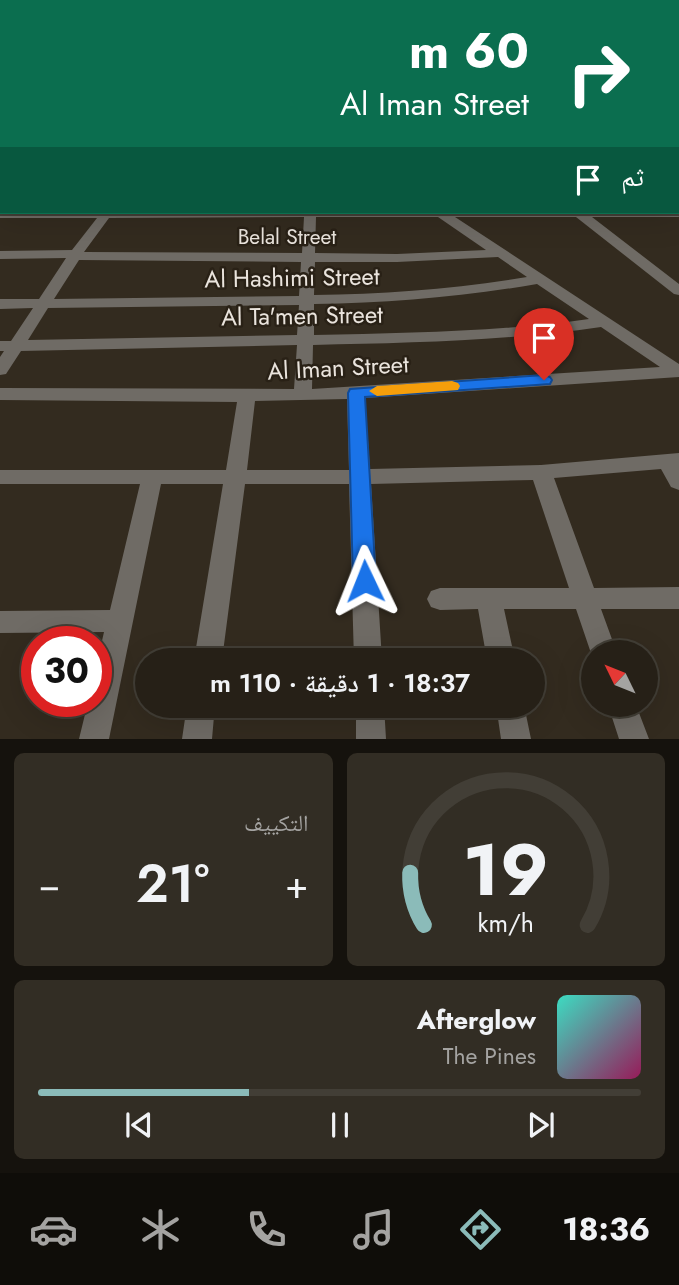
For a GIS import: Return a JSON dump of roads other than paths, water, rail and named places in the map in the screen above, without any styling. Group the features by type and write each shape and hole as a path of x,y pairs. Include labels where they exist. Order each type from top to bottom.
{"street":[{"path":"2,217 73,214"},
{"path":"0,370 8,346 43,304 75,255 96,214"},
{"path":"204,214 442,214 679,372"},
{"path":"580,214 679,291"},
{"path":"303,394 310,215"},
{"name":"Belal Street","path":"0,256 410,258 499,253"},
{"name":"Al Hashimi Street","path":"0,304 381,299 458,293 540,279"},
{"name":"Al Ta'men Street","path":"8,346 486,335 542,331 604,322"},
{"name":"Al Iman Street","path":"0,394 247,396 356,393 679,372"},
{"path":"356,393 367,648"},
{"path":"210,648 247,396"},
{"path":"0,477 360,477 541,472 673,461 679,482"},
{"path":"541,472 600,640"},
{"path":"93,739 152,477"},
{"path":"440,598 679,598"},
{"path":"489,598 499,648"},
{"path":"0,622 120,621"},
{"path":"197,739 199,718"},
{"path":"370,718 371,739"},
{"path":"512,718 516,739"},
{"path":"627,718 634,739"}]}
